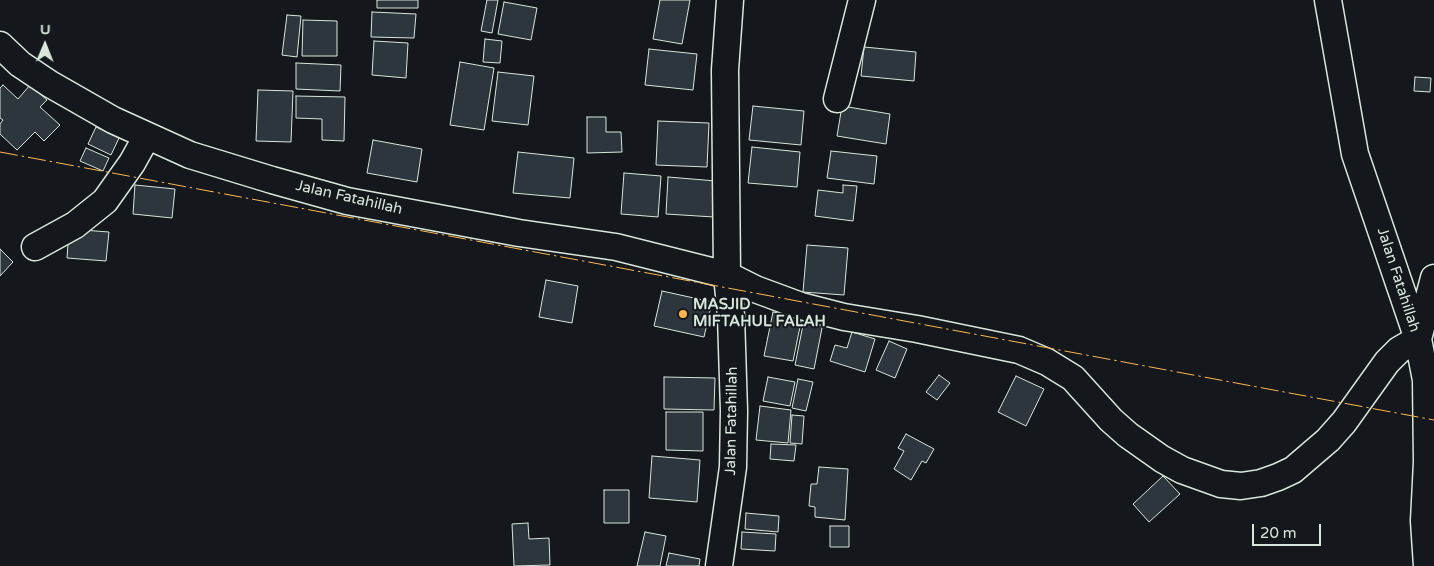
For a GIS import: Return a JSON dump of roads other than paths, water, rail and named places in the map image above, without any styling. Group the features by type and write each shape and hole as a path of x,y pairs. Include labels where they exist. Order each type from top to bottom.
{"street":[{"name":"Jalan Fatahillah","path":"719,566 732,467 734,421 733,356 727,275 725,70 730,0"},
{"path":"837,98 862,0"},
{"name":"Jalan Fatahillah","path":"1328,0 1355,154 1418,339 1426,380 1427,462 1424,521 1427,566"},
{"name":"Jalan Fatahillah","path":"0,45 20,64 50,84 113,120 190,155 347,201 519,233 616,247 727,275"},
{"path":"35,247 75,225 105,201 132,163 147,136"},
{"path":"727,275 755,289 801,306 844,317 917,328 1019,350 1047,362 1073,378 1111,420 1134,439 1182,470 1221,484 1241,486 1261,483 1293,470 1328,440 1344,422 1387,362 1399,350 1418,339 1434,278"}],"place":[{"name":"MASJID MIFTAHUL FALAH","path":"683,314"}]}
